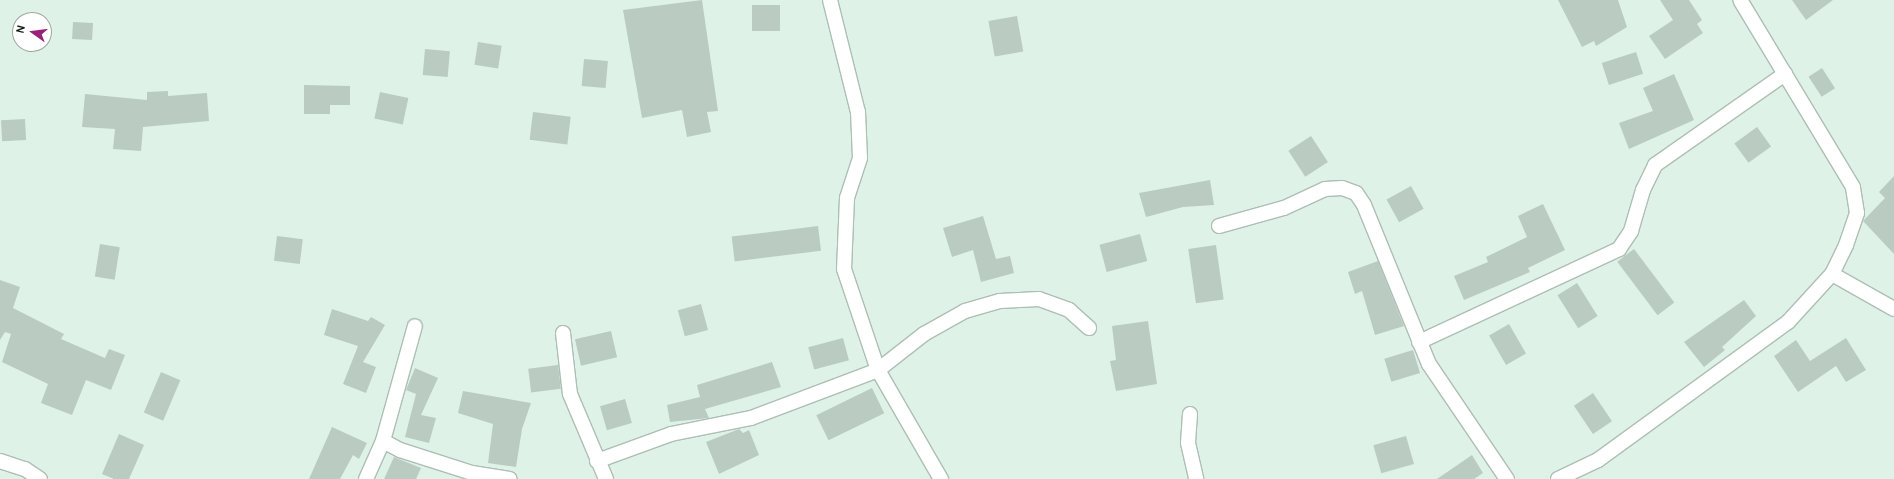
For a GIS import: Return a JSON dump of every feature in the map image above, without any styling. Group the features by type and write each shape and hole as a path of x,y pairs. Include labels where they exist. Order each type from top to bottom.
{"street":[{"path":"830,0 858,112 860,158 847,198 844,269 878,370 941,479"},
{"path":"1558,479 1598,460 1788,322 1832,274 1857,213 1853,187 1740,0"},
{"path":"1419,342 1619,249 1631,231 1643,190 1655,165 1785,74"},
{"path":"1219,226 1284,208 1325,189 1342,188 1356,193 1364,205 1429,364 1507,479"},
{"path":"1832,274 1894,309"},
{"path":"597,461 671,434 751,418 878,370 924,334 965,311 1000,301 1039,299 1069,310 1089,328"},
{"path":"366,479 382,441 415,326"},
{"path":"563,333 570,394 597,461 606,479"},
{"path":"1190,414 1188,443 1196,479"},
{"path":"382,441 400,450 472,473 510,479"},
{"path":"0,461 25,469 40,479"}],"building":[{"path":"702,0 718,111 707,112 711,132 687,137 682,110 642,118 623,10"},
{"path":"1558,0 1618,0 1627,27 1596,46 1594,41 1582,47"},
{"path":"1660,0 1689,0 1702,20 1697,24 1703,33 1665,59 1649,36 1673,20"},
{"path":"1792,0 1833,0 1806,20"},
{"path":"752,5 780,5 780,31 752,31"},
{"path":"1017,16 1023,51 995,56 988,21"},
{"path":"73,22 93,23 92,40 72,39"},
{"path":"478,42 502,46 498,68 474,65"},
{"path":"425,49 450,51 448,77 423,75"},
{"path":"1636,52 1643,74 1609,85 1602,63"},
{"path":"584,59 608,61 606,88 582,86"},
{"path":"1822,68 1835,88 1822,97 1809,77"},
{"path":"1674,74 1694,120 1629,149 1619,123 1653,111 1643,88"},
{"path":"304,85 350,86 350,105 330,105 330,114 304,114"},
{"path":"168,91 168,96 207,93 209,121 143,127 141,151 113,149 115,129 82,127 85,94 147,100 147,92"},
{"path":"380,92 408,98 403,124 374,118"},
{"path":"533,112 571,117 567,144 530,140"},
{"path":"25,119 26,140 2,141 1,120"},
{"path":"1757,127 1771,146 1748,163 1734,143"},
{"path":"1311,136 1328,162 1305,177 1288,151"},
{"path":"1894,176 1894,254 1863,221 1885,198 1879,192"},
{"path":"1210,180 1214,205 1183,207 1146,217 1139,193"},
{"path":"1411,186 1424,209 1399,222 1387,200"},
{"path":"1543,204 1565,250 1528,268 1530,272 1464,300 1454,276 1488,262 1486,257 1527,237 1518,216"},
{"path":"983,216 996,259 1010,256 1014,273 981,282 973,250 952,257 943,228"},
{"path":"818,226 821,251 735,261 732,237"},
{"path":"1140,234 1147,261 1107,272 1099,245"},
{"path":"277,236 303,239 300,264 274,261"},
{"path":"100,244 120,247 115,280 95,277"},
{"path":"1216,245 1224,299 1196,303 1188,249"},
{"path":"1634,249 1674,303 1658,315 1617,262"},
{"path":"1378,261 1404,326 1375,335 1362,291 1355,294 1348,272"},
{"path":"0,280 20,287 13,308 64,334 61,339 105,358 109,349 125,355 111,390 86,380 72,415 41,403 48,384 2,362 11,334 5,332 0,340"},
{"path":"1577,283 1598,316 1578,328 1557,295"},
{"path":"1744,300 1756,316 1722,347 1725,350 1704,367 1684,342"},
{"path":"701,304 708,330 685,336 678,310"},
{"path":"332,309 368,321 371,317 385,325 363,362 376,367 366,393 343,384 358,346 324,335"},
{"path":"1148,321 1157,384 1116,391 1110,361 1116,360 1112,326"},
{"path":"1509,324 1526,353 1506,365 1489,336"},
{"path":"611,331 617,357 581,366 575,339"},
{"path":"843,338 849,360 814,370 808,347"},
{"path":"1846,338 1866,370 1846,382 1836,366 1798,392 1774,356 1796,340 1810,361"},
{"path":"1413,350 1420,373 1391,382 1384,359"},
{"path":"772,362 781,387 705,409 709,418 670,422 667,405 700,397 697,385"},
{"path":"558,365 561,389 531,392 528,369"},
{"path":"415,368 438,378 421,415 436,418 429,443 405,437 416,394 406,390"},
{"path":"161,372 180,380 163,421 144,413"},
{"path":"872,388 884,413 829,440 816,415"},
{"path":"463,391 531,403 522,429 516,467 488,463 493,424 458,413"},
{"path":"1593,393 1612,421 1593,434 1574,406"},
{"path":"625,399 632,423 607,430 600,406"},
{"path":"332,427 367,443 359,459 353,455 340,479 309,479"},
{"path":"739,429 743,433 749,430 759,455 719,474 706,442"},
{"path":"119,434 144,445 129,479 114,479 102,474"},
{"path":"1406,436 1414,464 1381,473 1373,445"},
{"path":"1472,455 1483,473 1474,479 1437,479"},
{"path":"394,457 421,468 416,479 384,479"}]}
